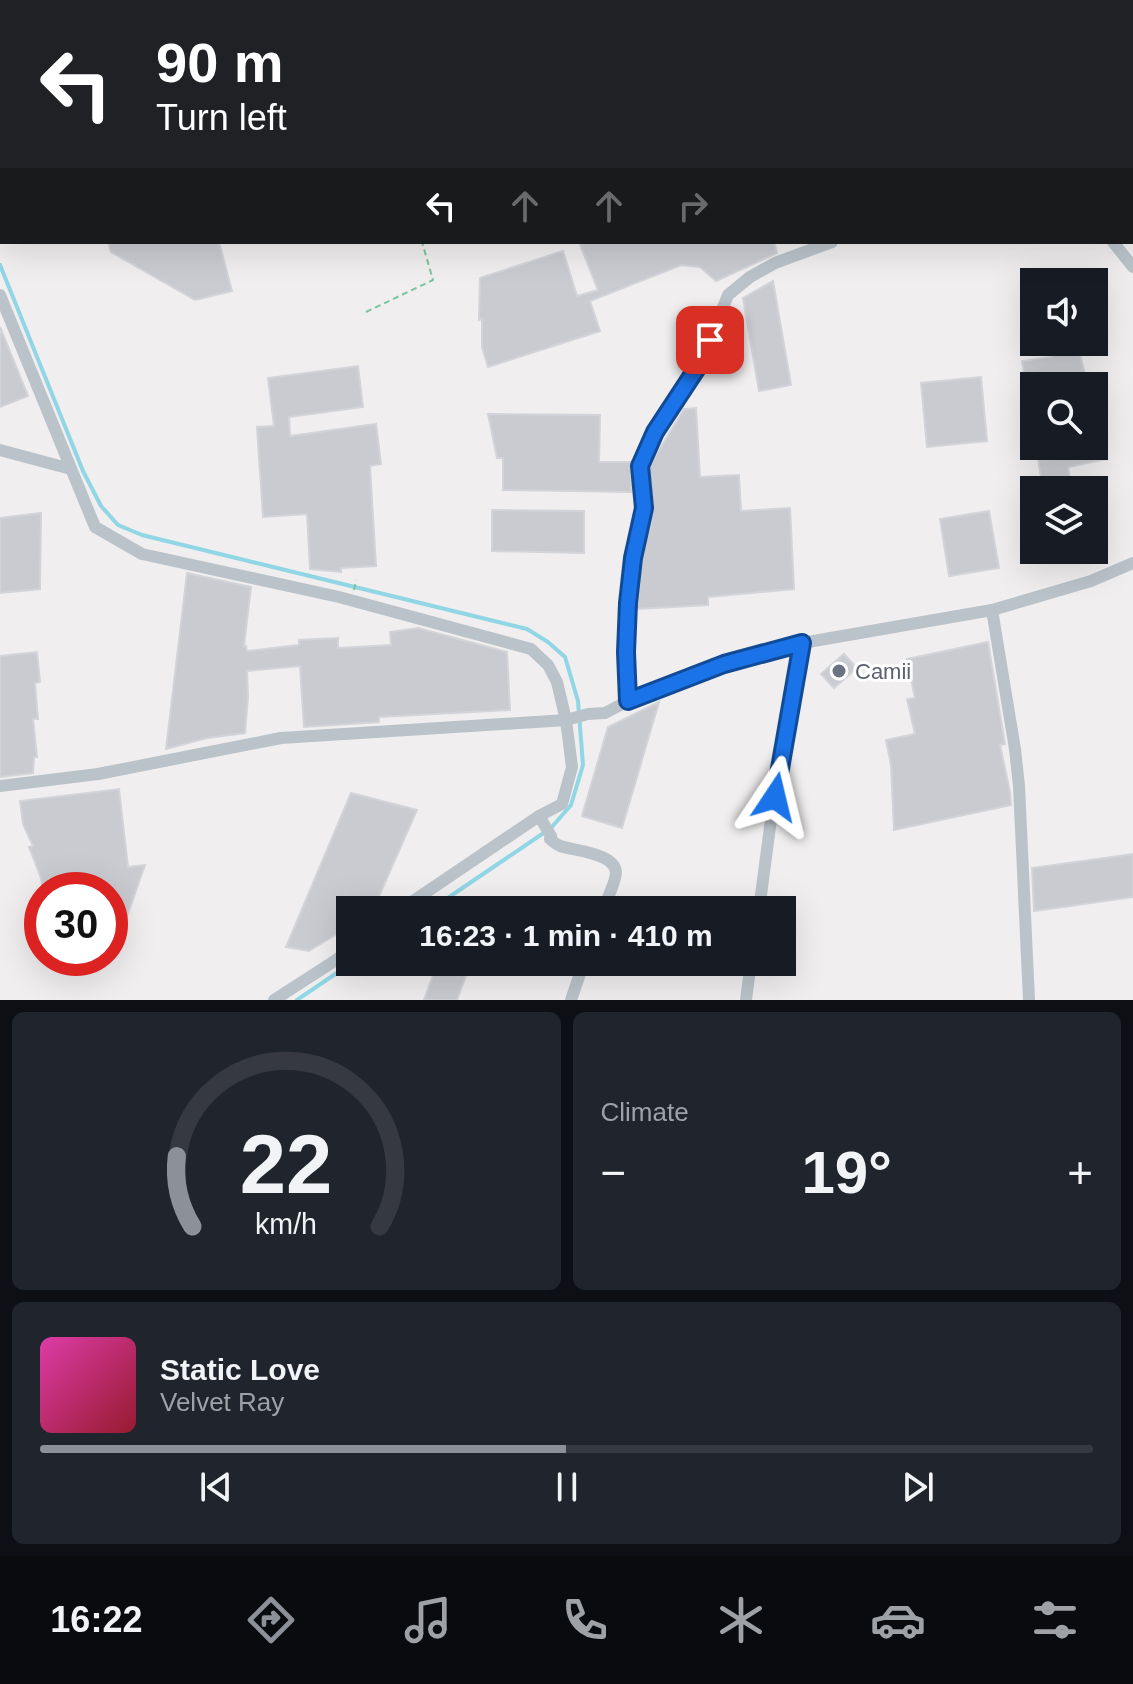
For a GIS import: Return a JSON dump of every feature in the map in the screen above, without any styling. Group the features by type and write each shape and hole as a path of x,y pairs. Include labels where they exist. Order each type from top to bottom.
{"street":[{"path":"628,701 628,603 633,558 644,508 640,466 655,432 701,362 728,295 750,277 775,263 827,244"},
{"path":"1115,244 1133,267"},
{"path":"0,295 95,527 142,554 339,597 531,649 548,665 557,682 568,719 572,767 562,804 545,826 424,896"},
{"path":"0,450 71,469"},
{"path":"0,786 98,774 281,738 568,719 605,713 724,664 802,643 992,610 1091,581 1133,563"},
{"path":"992,610 1019,786 1029,1000"},
{"path":"761,896 802,643"},
{"path":"545,826 550,839 557,845 592,854 614,865 616,873 608,896"},
{"path":"274,1000 336,960"},
{"path":"571,1000 579,976"},
{"path":"746,1000 749,976"}],"path":[{"path":"366,312 433,280 423,244"}],"building":[{"path":"109,244 220,244 232,291 195,300 111,252"},
{"path":"580,244 775,244 777,253 716,281 700,267 681,265 590,301 600,331 488,367 482,347 482,319 479,320 480,278 563,251 577,296 598,290"},
{"path":"773,281 791,385 759,391 743,298"},
{"path":"0,327 28,396 0,407"},
{"path":"1080,356 1084,372 1024,372 1022,361"},
{"path":"358,366 363,407 289,417 290,436 376,424 381,464 370,466 376,566 341,568 341,572 310,569 307,514 263,517 257,427 274,426 268,378"},
{"path":"981,377 987,441 927,447 921,383"},
{"path":"696,408 700,477 739,475 741,511 790,508 794,589 708,597 708,605 637,609 642,559 653,509 649,467 684,409"},
{"path":"488,414 600,415 599,462 631,462 631,492 503,490 503,458 497,458"},
{"path":"1038,460 1102,460 1068,467 1070,476 1041,476"},
{"path":"492,510 584,511 584,553 492,551"},
{"path":"989,511 999,568 949,576 940,519"},
{"path":"41,513 40,589 0,593 0,518"},
{"path":"187,573 251,587 244,646 247,651 299,645 299,640 338,638 338,648 391,645 390,632 418,628 507,652 510,710 379,717 379,722 304,727 300,666 247,671 245,733 207,738 166,749"},
{"path":"988,642 1005,744 1000,745 1011,805 894,830 891,765 886,740 915,734 907,699 915,698 907,659"},
{"path":"37,652 40,682 35,683 38,719 33,719 37,757 34,757 33,773 0,777 0,656"},
{"name":"Camii","path":"844,654 857,668 834,688 821,674"},
{"path":"659,702 622,828 582,816 608,727"},
{"path":"119,789 128,867 145,865 128,913 128,872 39,872 29,847 33,846 23,824 20,801"},
{"path":"351,793 417,810 379,896 336,896 336,935 309,951 286,947"},
{"path":"1133,854 1133,897 1034,911 1032,868"},
{"path":"433,976 466,976 457,1000 424,1000"}],"waterway":[{"path":"0,265 83,471 101,506 118,525 142,535 527,629 565,657 578,701 583,765 571,805 551,828 451,896"},
{"path":"297,1000 336,974"}],"place":[{"name":"Camii","path":"839,671"}],"route":[{"path":"710,340 701,362 655,432 640,466 644,508 633,558 628,603 628,701 724,664 802,643 775,797"}]}
